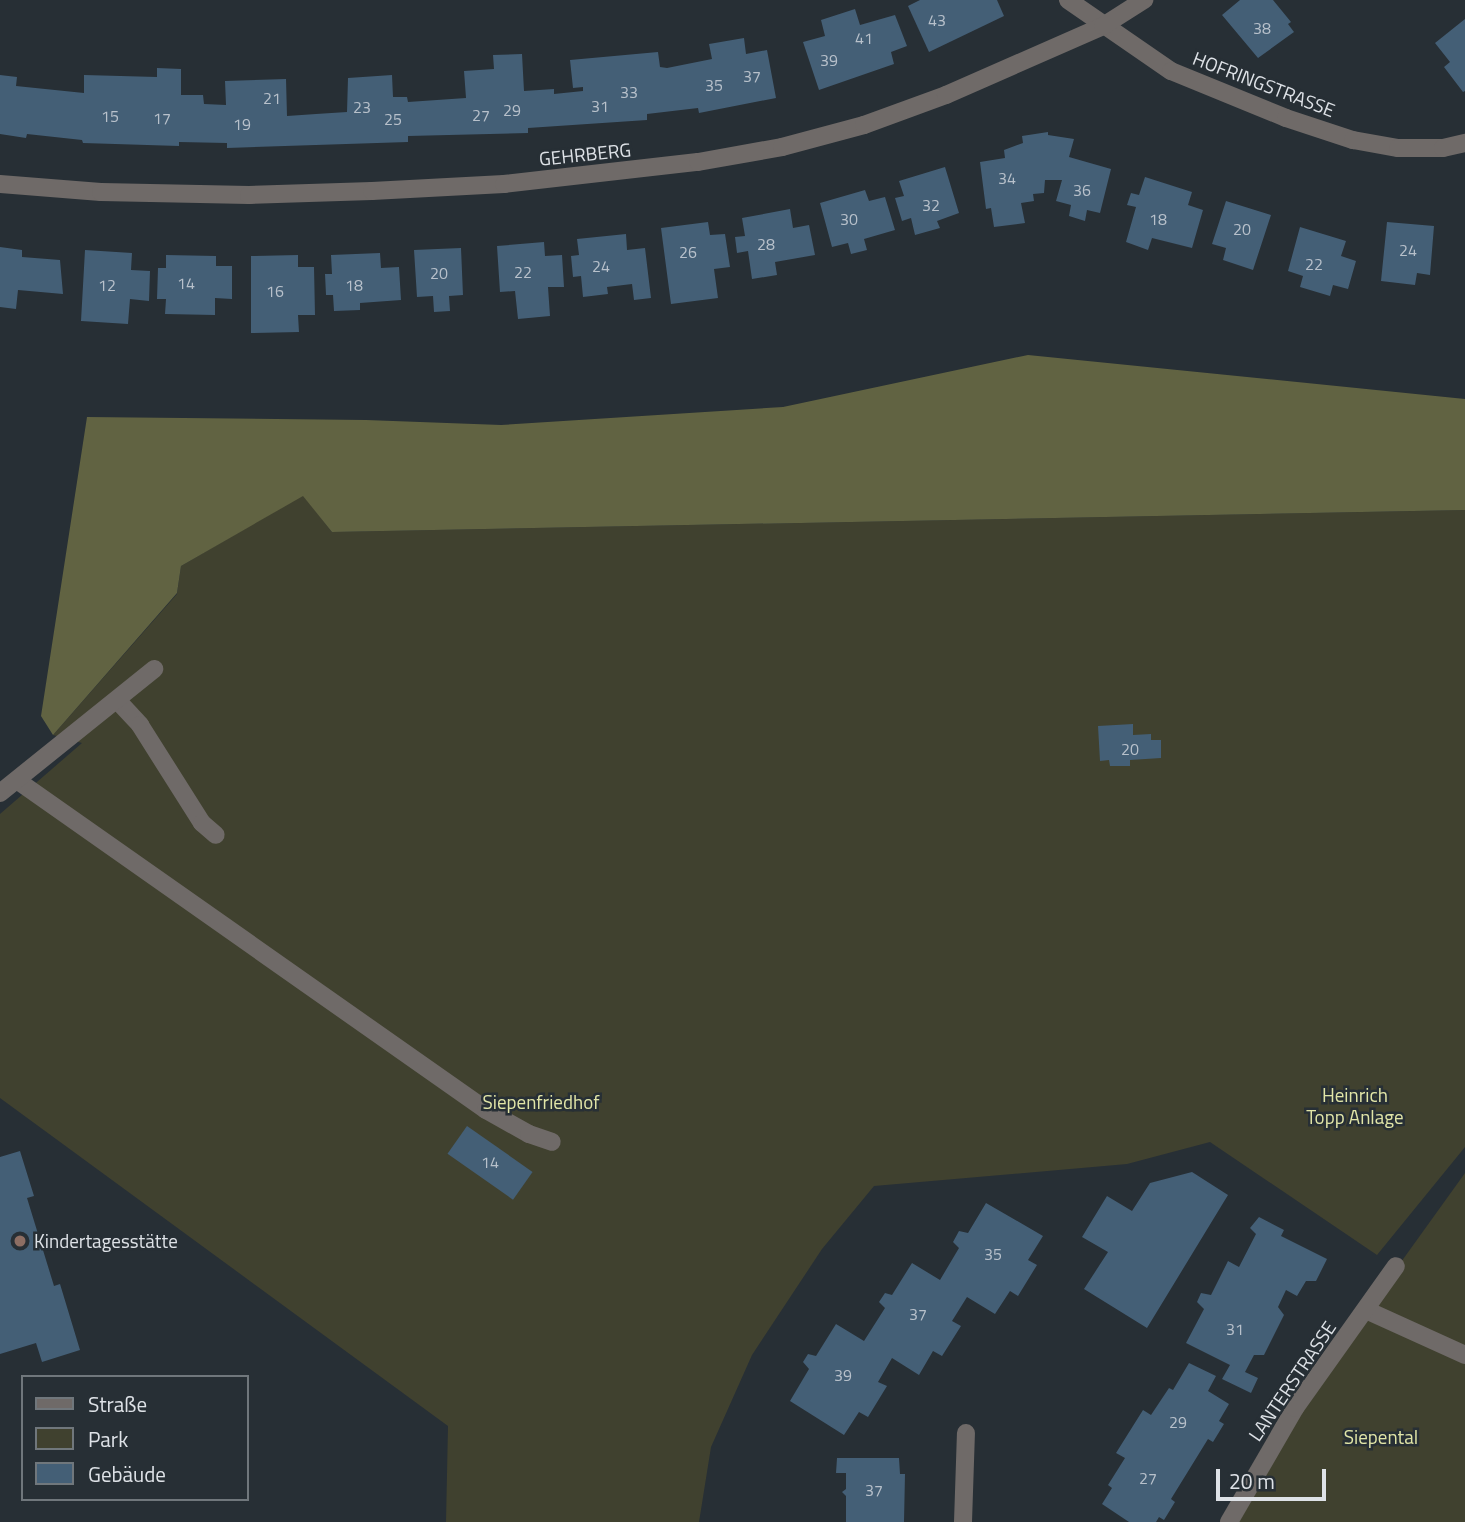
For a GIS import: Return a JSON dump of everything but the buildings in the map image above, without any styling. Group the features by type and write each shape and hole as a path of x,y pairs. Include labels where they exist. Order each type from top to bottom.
{"street":[{"name":"HOFRINGSTRASSE","path":"1068,0 1171,71 1217,92 1353,140 1398,148 1443,148 1465,143"},
{"name":"GEHRBERG","path":"0,184 128,192 249,195 359,192 503,184 698,162 782,147 864,125 946,95 1104,26 1144,0"},
{"path":"0,793 154,669"},
{"path":"117,700 140,725 202,823 216,835"},
{"path":"18,780 486,1110 529,1134 552,1142"},
{"name":"LANTERSTRASSE","path":"1228,1522 1295,1408 1396,1266"},
{"path":"1366,1310 1465,1355"},
{"path":"963,1522 966,1433"}],"green space":[{"path":"1028,355 1465,399 1465,510 332,532 303,496 181,566 177,593 53,735 41,716 87,417 366,420 501,425 783,407"},
{"name":"Siepenfriedhof","path":"303,495 332,532 1465,510 1465,1147 1377,1255 1210,1142 1127,1164 874,1186 822,1249 752,1355 711,1447 699,1522 446,1522 448,1426 0,1098 0,814 82,743 53,735 177,594 181,566"},
{"name":"Siepental","path":"1465,1173 1465,1522 1230,1522 1396,1269"}],"place":[{"name":"Kindertagesstätte","path":"20,1241"}],"park label":[{"name":"Heinrich Topp Anlage","path":"1355,1106"}]}
